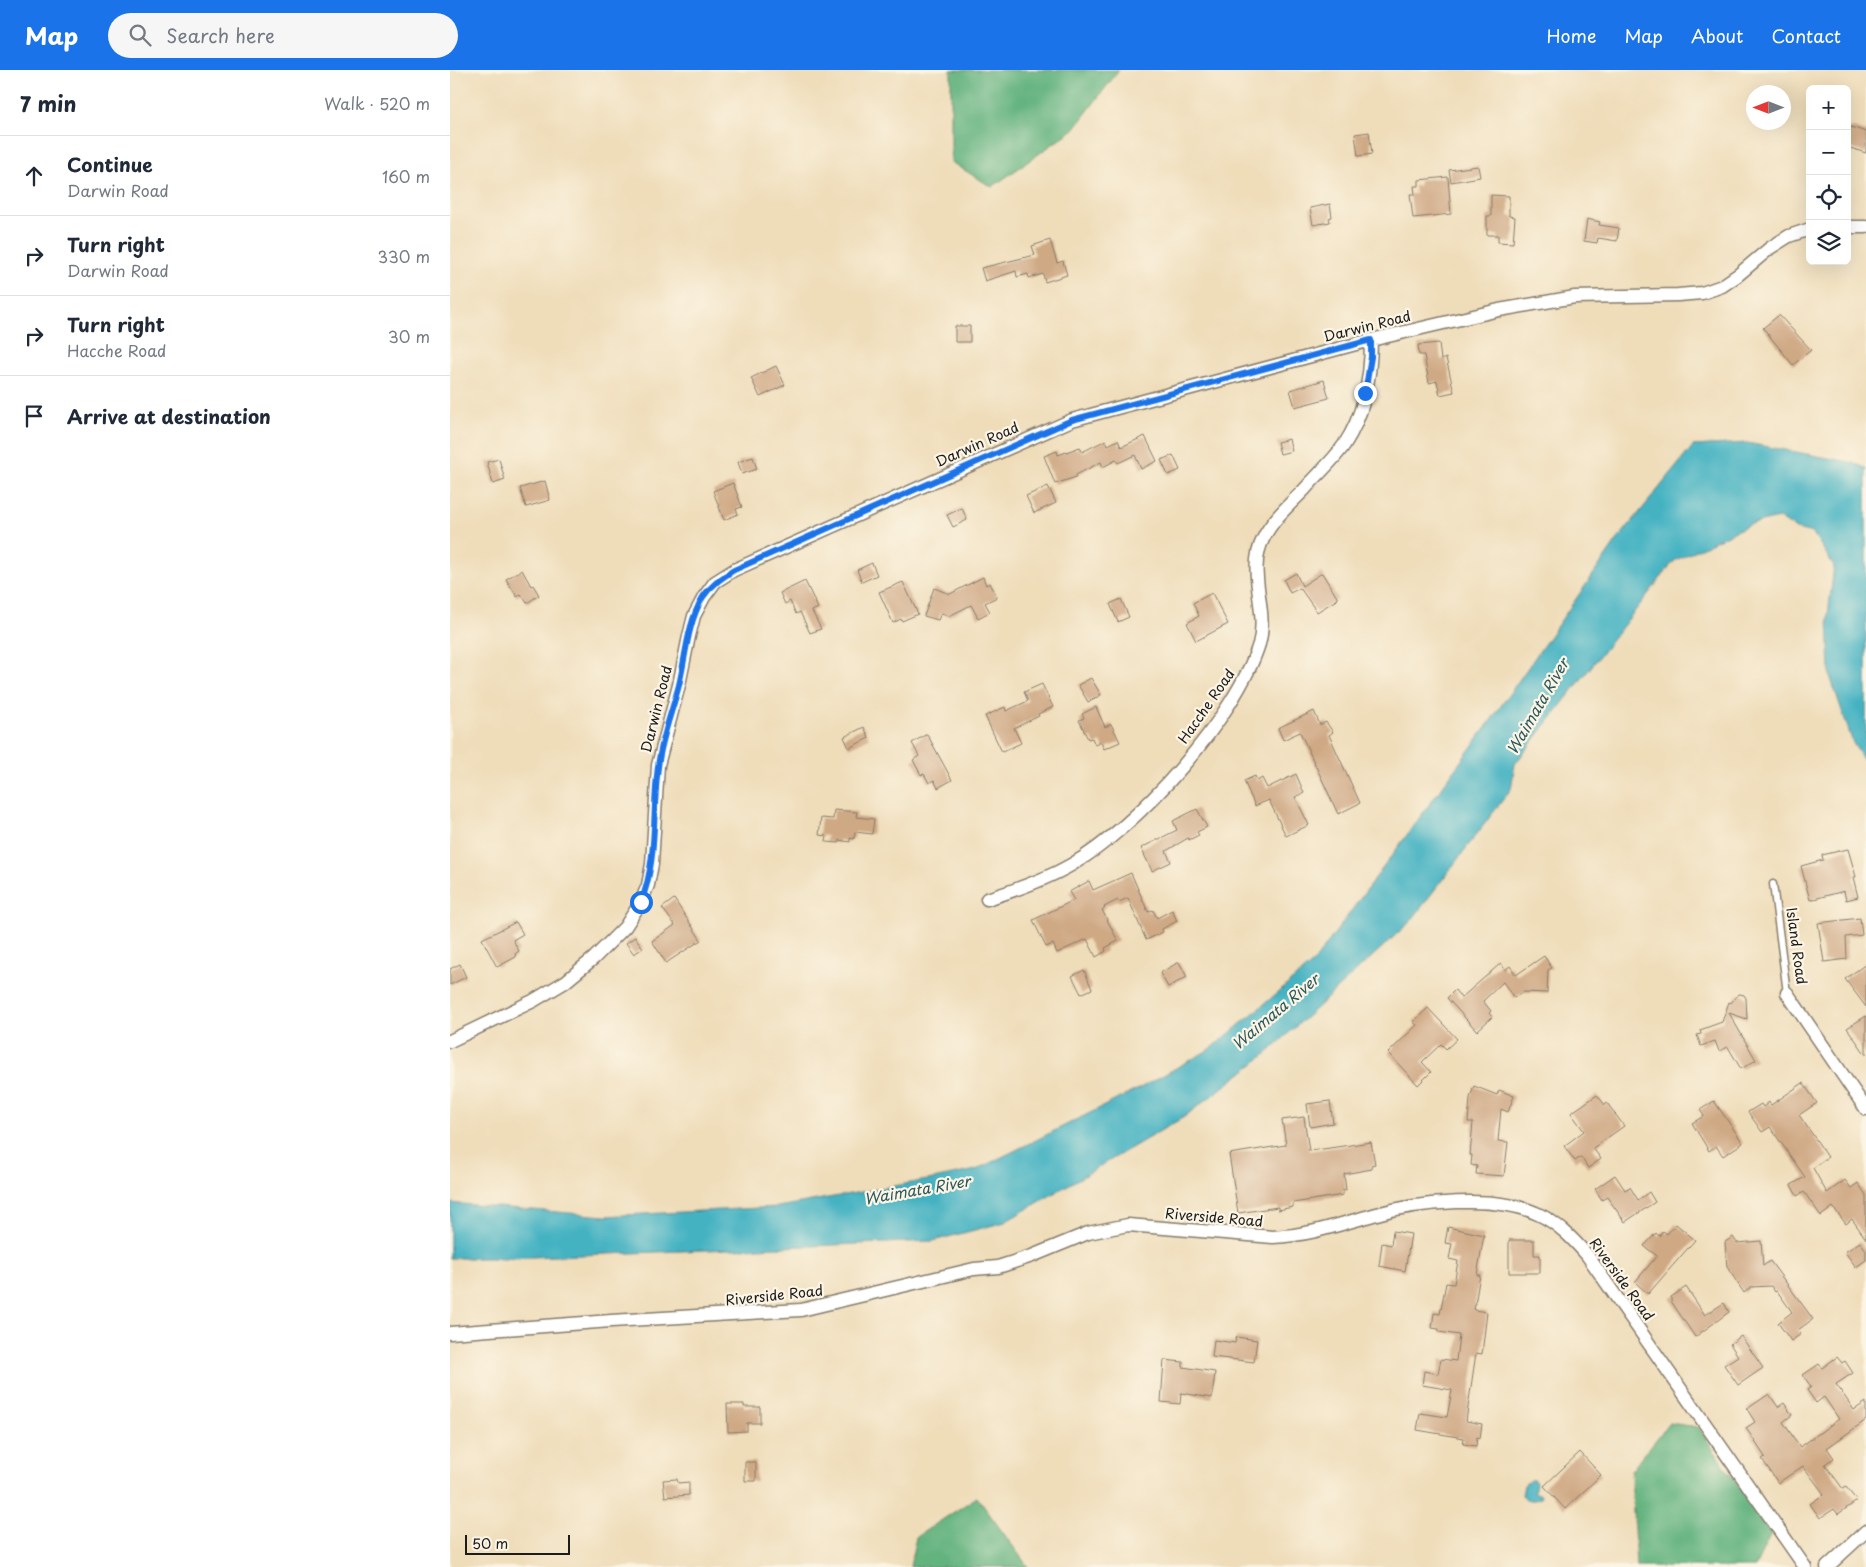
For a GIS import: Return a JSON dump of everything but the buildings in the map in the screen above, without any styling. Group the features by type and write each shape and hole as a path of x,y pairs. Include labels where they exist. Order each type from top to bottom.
{"street":[{"path":"1851,226 1866,227"},
{"name":"Darwin Road","path":"450,1041 533,1001 565,982 594,958 625,927 641,902 648,885 652,864 658,766 679,685 694,616 715,582 734,570 1072,420 1371,340 1466,317 1540,302 1575,297 1702,293 1722,286 1770,248 1789,236 1806,230"},
{"name":"Hacche Road","path":"987,899 1052,875 1072,865 1106,842 1152,799 1210,731 1246,675 1260,641 1262,623 1256,572 1258,553 1262,540 1272,525 1343,447 1359,417 1371,357 1371,340"},
{"name":"Island Road","path":"1787,993 1866,1109"},
{"name":"Riverside Road","path":"450,1334 611,1321 801,1310 974,1270 998,1267 1032,1256 1088,1233 1128,1225 1273,1237 1296,1236 1374,1214 1419,1205 1470,1203 1496,1204 1520,1208 1538,1214 1558,1226 1587,1255 1805,1567"},
{"path":"1827,1567 1866,1532"}],"lane":[{"name":"Island Road","path":"1773,884 1787,993"}],"green space":[{"path":"951,70 1119,70 1074,129 992,187 951,162"},
{"path":"1669,1423 1698,1427 1771,1534 1755,1567 1636,1567 1631,1471"},
{"path":"977,1497 1028,1567 910,1567 916,1537"}],"water":[{"name":"Waimata River","path":"1747,443 1850,462 1866,468 1866,764 1853,743 1830,676 1828,615 1834,566 1813,533 1796,529 1779,518 1748,525 1674,561 1515,764 1511,789 1411,921 1265,1055 1184,1117 1005,1222 933,1241 506,1258 450,1258 450,1203 605,1216 778,1207 976,1170 1140,1088 1212,1048 1313,963 1489,723 1618,539 1693,446"},
{"path":"1530,1480 1534,1480 1536,1483 1534,1492 1541,1495 1541,1498 1527,1500 1522,1495 1524,1485"}],"route":[{"path":"641,902 648,885 652,864 658,766 679,685 688,636 694,616 715,582 734,570 1036,434 1072,420 1371,340 1371,357 1365,393"}]}
